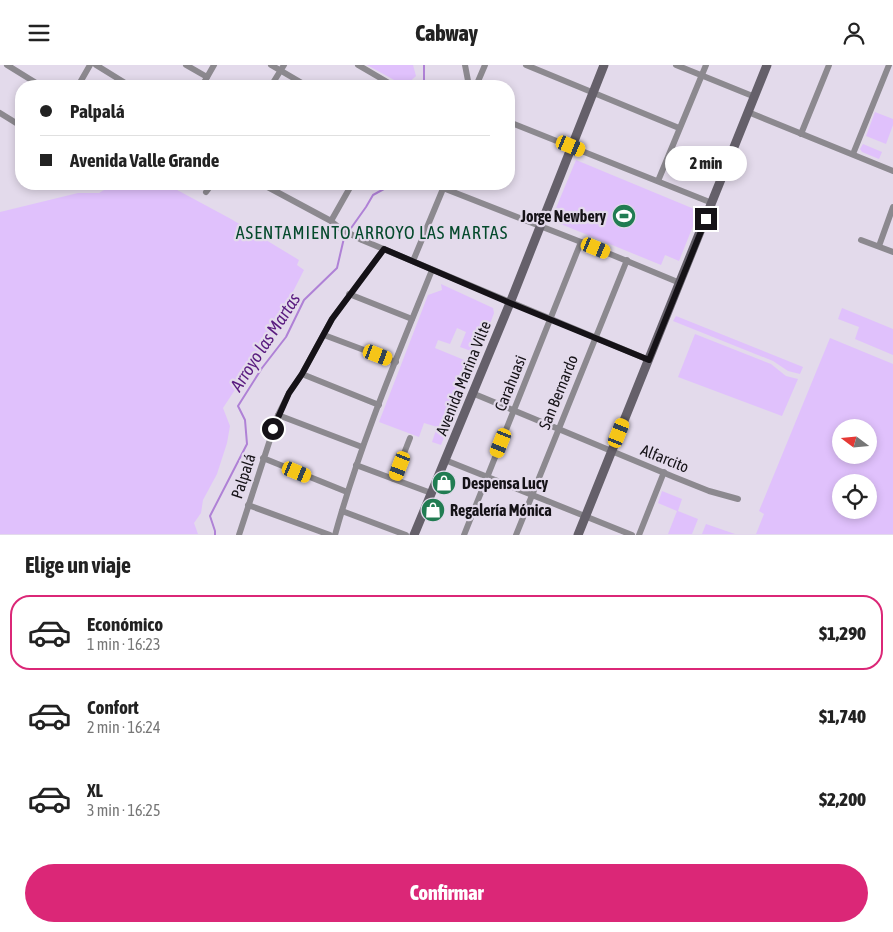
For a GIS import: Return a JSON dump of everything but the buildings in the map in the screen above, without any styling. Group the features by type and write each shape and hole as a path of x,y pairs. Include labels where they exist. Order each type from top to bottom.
{"street":[{"path":"7,65 31,80"},
{"path":"81,80 90,65"},
{"path":"96,65 120,80"},
{"path":"186,65 207,77"},
{"path":"205,80 214,65"},
{"path":"271,65 282,68 299,80"},
{"path":"358,65 384,80"},
{"path":"465,65 468,80"},
{"path":"479,80 485,65"},
{"path":"526,65 680,128"},
{"name":"Avenida Marina Vilte","path":"414,535 510,303 604,65"},
{"path":"676,65 755,97"},
{"path":"658,181 706,65"},
{"path":"578,535 767,65"},
{"path":"801,134 828,65"},
{"path":"853,154 888,65"},
{"path":"275,80 282,68"},
{"path":"748,112 893,171"},
{"path":"0,113 15,122"},
{"path":"515,124 712,203"},
{"path":"273,190 331,221 362,241 649,360"},
{"path":"331,221 349,190"},
{"path":"413,261 442,190"},
{"path":"454,190 680,283"},
{"path":"879,246 893,207"},
{"path":"861,239 893,252"},
{"name":"Carahuasi","path":"464,535 581,241"},
{"name":"Palpalá","path":"240,535 278,415 289,393 302,374 332,319 384,249"},
{"name":"San Bernardo","path":"518,534 532,494 627,261"},
{"path":"335,535 362,447 432,271"},
{"path":"349,294 412,319"},
{"path":"324,335 396,362"},
{"path":"302,374 379,405"},
{"name":"Alfarcito","path":"472,393 709,491 738,499"},
{"path":"278,415 362,447"},
{"path":"394,479 410,438"},
{"path":"263,459 347,492"},
{"path":"445,460 632,535"},
{"path":"356,465 431,493"},
{"path":"639,535 664,472"},
{"path":"248,505 330,535"},
{"path":"342,511 406,535"}],"shaded area":[{"path":"367,65 413,65 416,76 412,80 394,80"},
{"path":"875,112 893,119 893,125 886,144 866,136"},
{"path":"863,144 882,152 879,159 862,152 860,149"},
{"name":"Jorge Newbery","path":"576,160 699,211 679,261 665,255 661,265 551,220"},
{"path":"104,190 177,190 231,219 299,260 297,265 304,270 271,335 223,408 230,426 227,443 217,474 203,500 201,513 194,523 198,534 0,534 0,212 78,193 99,193"},
{"path":"441,284 493,308 494,313 487,332 480,329 471,351 460,347 466,332 457,328 450,344 438,340 435,348 474,364 441,445 432,442 437,427 424,423 419,437 379,422 428,295 442,290"},
{"path":"842,308 893,329 893,355 855,339 859,327 838,319"},
{"path":"676,316 803,367 800,374 788,371 773,361 673,321"},
{"path":"695,334 771,364 786,376 798,379 782,416 678,377"},
{"path":"830,338 893,364 893,534 756,534 764,514 759,511"},
{"path":"662,491 682,499 678,511 698,519 692,534 668,534 677,511 658,503"},
{"path":"706,524 735,534 702,534"}],"waterway":[{"name":"Arroyo las Martas","path":"424,65 424,80"},
{"name":"Arroyo las Martas","path":"215,535 210,516 247,444 245,420 238,406 262,368 286,337 304,300 337,268 344,238 373,195 382,190"}],"place":[{"name":"Jorge Newbery","path":"624,216"},
{"name":"Despensa Lucy","path":"444,483"},
{"name":"Regalería Mónica","path":"433,510"}],"district":[{"name":"ASENTAMIENTO ARROYO LAS MARTAS","path":"372,232"}],"route":[{"path":"273,429 289,393 302,374 326,328 349,294 384,249 432,271 649,360 706,219"}]}
